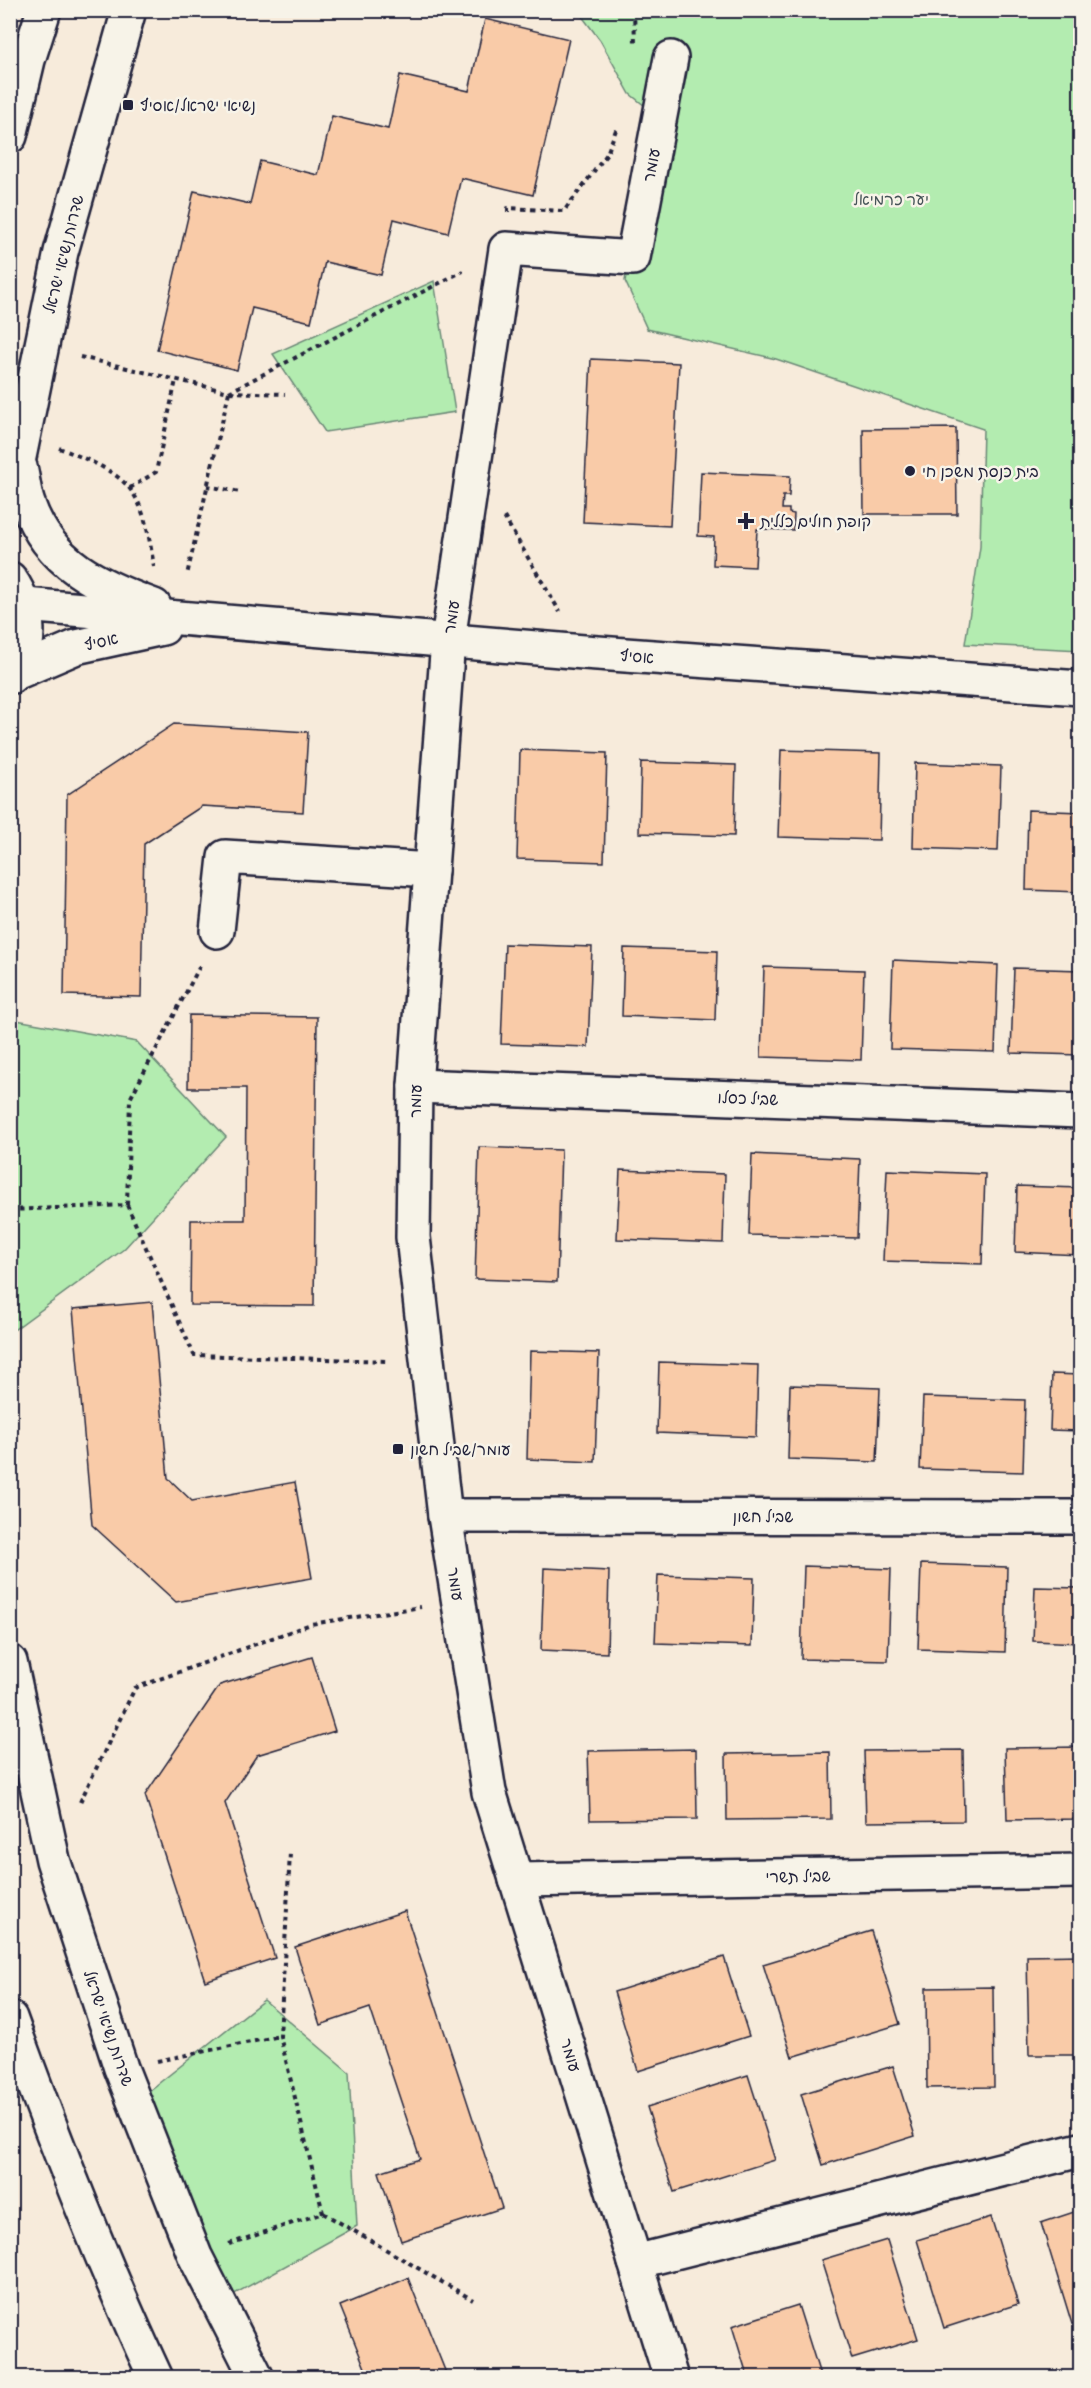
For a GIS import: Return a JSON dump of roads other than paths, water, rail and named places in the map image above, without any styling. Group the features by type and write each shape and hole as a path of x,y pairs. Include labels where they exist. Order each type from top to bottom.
{"street":[{"path":"10,136 28,60 44,10"},
{"name":"שדרות נשיאי ישראל","path":"10,501 61,252 129,10"},
{"name":"עומר","path":"671,58 633,258 506,249 448,640 415,1086 413,1237 445,1516 489,1792 671,2378"},
{"path":"19,460 27,503 48,542 65,559 83,574 110,590 194,621"},
{"path":"12,675 26,647 27,617 17,592"},
{"name":"אסיף","path":"17,592 194,621 1080,688"},
{"name":"אסיף","path":"12,675 76,647 194,621"},
{"path":"217,931 225,857 431,870"},
{"name":"שביל כסלו","path":"415,1086 1080,1111"},
{"name":"שביל חשון","path":"445,1516 1080,1516"},
{"name":"שדרות נשיאי ישראל","path":"10,1662 53,1860 121,2068 195,2256 256,2378"},
{"name":"שביל תשרי","path":"516,1880 1080,1871"},
{"path":"10,2018 46,2120 108,2273 156,2378"},
{"path":"635,2262 1080,2150"}],"place":[{"name":"נשיאי ישראל/אסיף","path":"128,105"},
{"name":"בית כנסת משכן חי","path":"910,471"},
{"name":"קופת חולים כללית","path":"746,521"},
{"name":"עומר/שביל חשון","path":"398,1449"}],"park label":[{"name":"יער כרמיאל","path":"891,199"}]}
